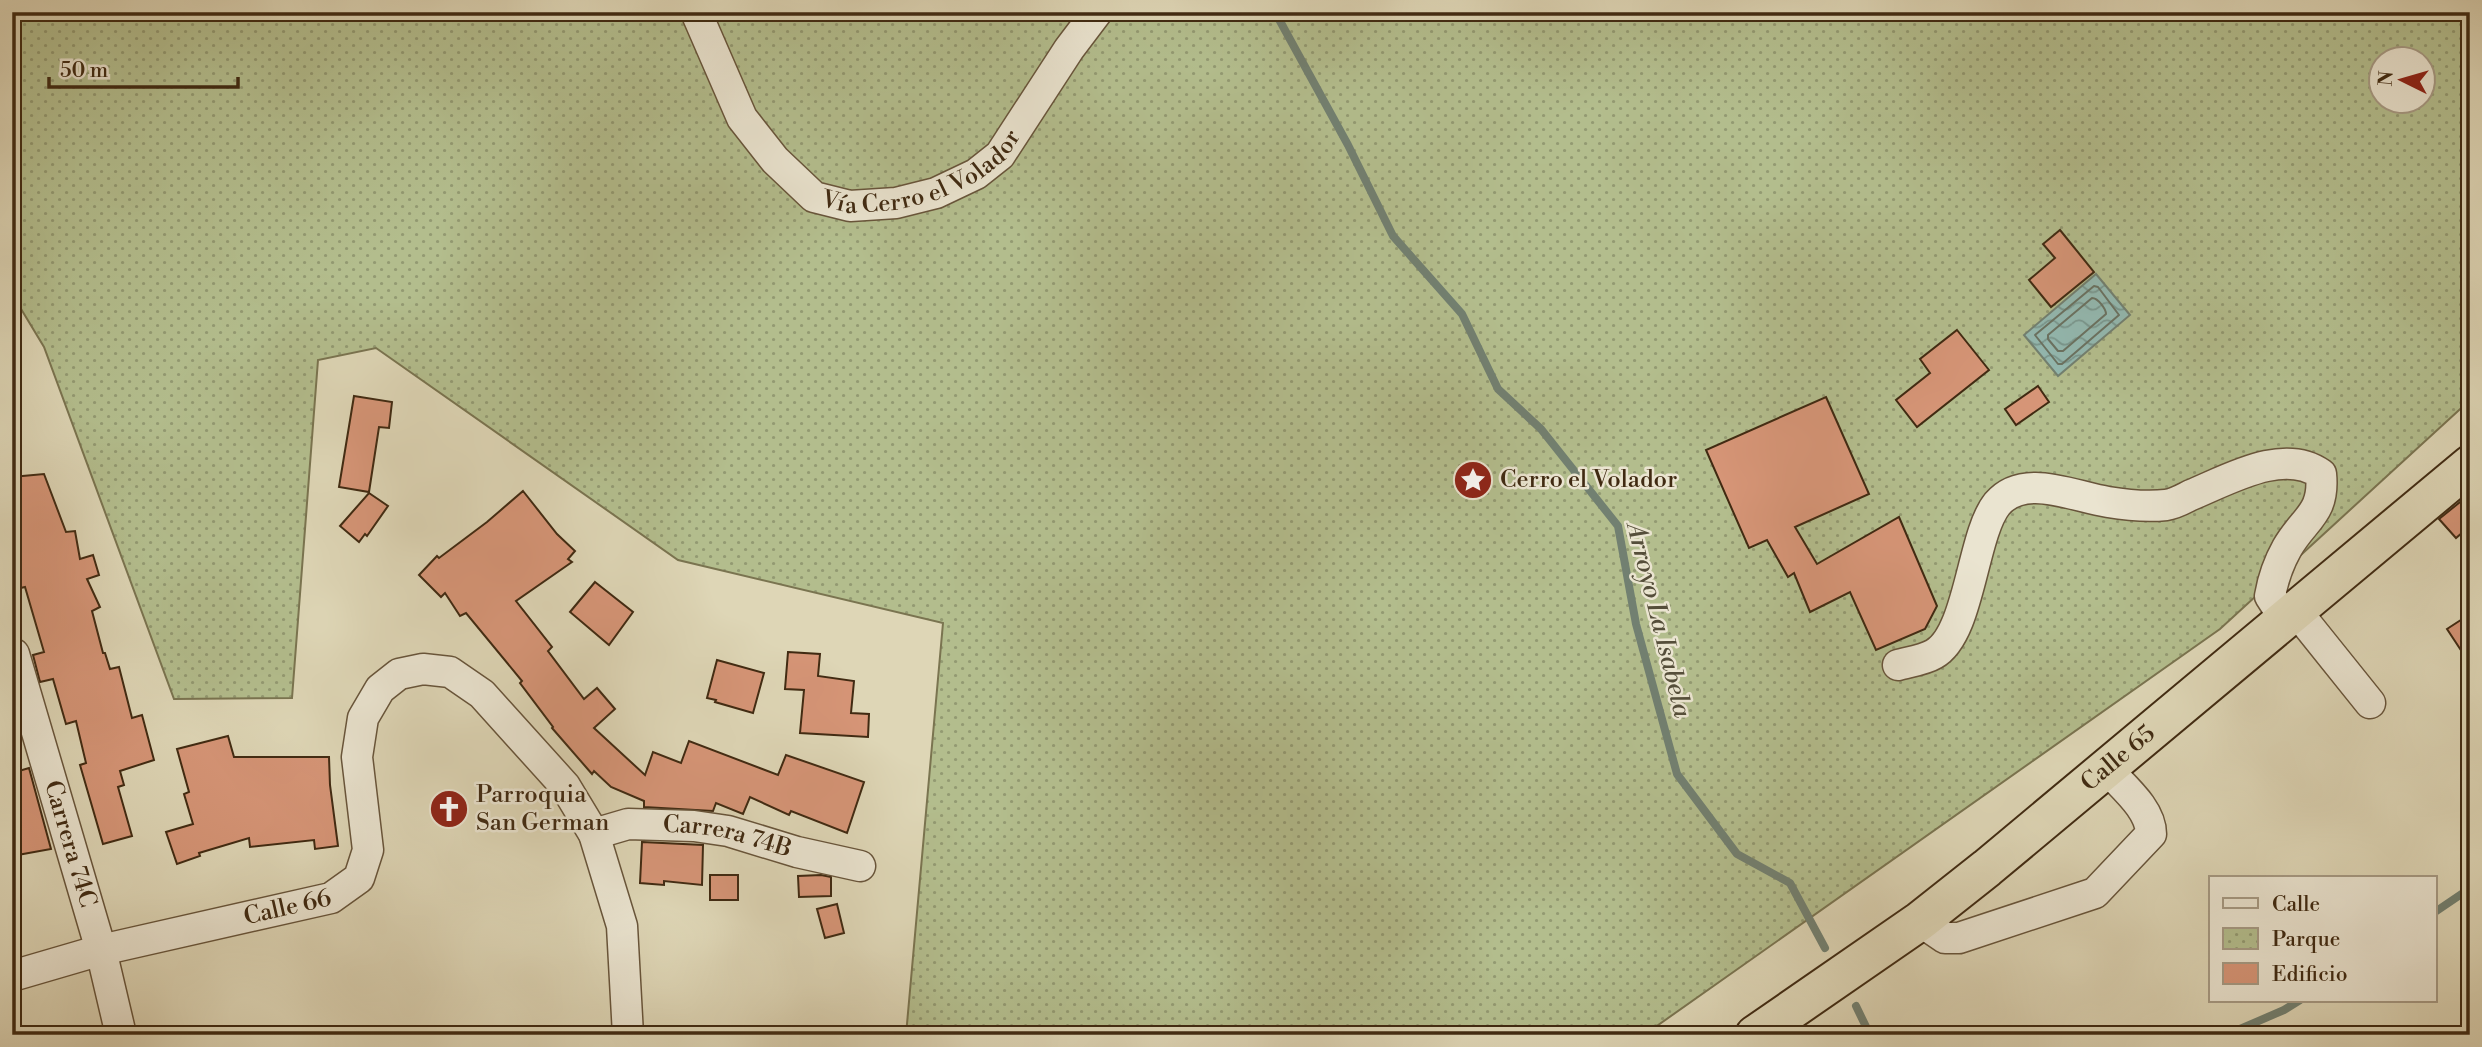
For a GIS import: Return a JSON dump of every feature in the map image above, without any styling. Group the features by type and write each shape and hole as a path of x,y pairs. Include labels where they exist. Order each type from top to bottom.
{"highway":[{"name":"Calle 65","path":"1755,1035 1920,921 2107,769 2470,465"}],"street":[{"name":"Vía Cerro el Volador","path":"696,12 742,118 775,160 814,197 850,206 896,203 936,193 975,174 1000,155 1069,49 1097,12"},
{"path":"1898,665 1935,654 1949,638 1971,580 1986,527 1996,505 2009,493 2027,488 2043,489 2108,502 2169,505 2256,469 2287,463 2311,467 2321,474 2323,493 2315,512 2288,546 2274,576 2270,596 2370,703"},
{"name":"Carrera 74C","path":"14,654 101,950 121,1035"},
{"name":"Calle 66","path":"12,976 101,950 331,898 359,878 368,849 357,757 363,718 380,688 399,674 423,669 450,672 482,694 565,786 594,834"},
{"path":"1920,921 1945,937 1959,938 2095,893 2151,834 2151,824 2146,813 2107,769"},
{"name":"Carrera 74B","path":"594,834 628,824 694,825 728,831 797,852 860,866"},
{"path":"594,834 622,926 628,1035"}],"green space":[{"name":"Cerro el Volador","path":"12,12 2470,12 2470,400 2220,629 1644,1035 906,1035 943,623 678,560 376,348 318,360 292,698 174,699 44,347 12,294"}],"water":[{"path":"2096,274 2130,315 2058,376 2024,335"}],"building":[{"path":"2060,230 2094,272 2051,307 2029,280 2055,258 2043,244"},
{"path":"1957,330 1989,370 1917,427 1896,400 1930,373 1920,359"},
{"path":"2038,386 2049,402 2016,425 2005,409"},
{"path":"354,396 392,402 389,428 379,427 369,492 339,487"},
{"path":"1826,397 1869,494 1795,527 1817,564 1899,517 1937,606 1925,629 1876,650 1850,592 1810,612 1794,573 1788,577 1767,540 1749,548 1706,450"},
{"path":"44,474 66,532 75,531 80,559 93,555 99,575 87,579 100,607 92,611 103,653 110,669 119,667 132,718 142,715 154,760 120,771 124,785 118,787 132,836 103,844 80,765 86,763 76,721 66,724 53,679 40,682 33,655 44,652 25,587 12,590 12,477"},
{"path":"523,491 557,534 575,551 568,559 572,562 516,601 552,647 548,651 584,699 597,688 615,709 594,728 645,775 653,752 681,763 689,741 778,775 786,755 864,782 847,833 791,811 789,815 750,797 743,814 716,803 713,811 644,807 644,801 611,787 594,771 592,774 552,728 520,683 522,681 466,613 460,616 445,593 441,597 419,575 437,556 439,558 487,522"},
{"path":"369,493 388,506 367,536 365,534 359,542 340,526"},
{"path":"2470,494 2470,526 2456,538 2439,519"},
{"path":"595,582 633,612 609,645 570,612"},
{"path":"2470,614 2470,664 2447,629"},
{"path":"788,652 820,654 818,676 854,681 851,713 869,714 868,737 800,733 804,690 785,689"},
{"path":"717,660 764,673 753,713 707,698"},
{"path":"228,736 234,757 329,757 338,846 315,849 314,840 250,847 249,838 199,853 200,856 177,864 166,832 193,824 184,794 189,792 177,749"},
{"path":"29,768 51,849 12,856 12,773"},
{"path":"642,842 703,845 702,885 664,881 664,885 640,883"},
{"path":"710,875 738,875 738,900 710,900"},
{"path":"798,876 831,877 831,896 799,897"},
{"path":"837,904 844,933 825,938 817,909"}],"waterway":[{"name":"Arroyo La Isabela","path":"1275,12 1348,145 1393,236 1462,314 1498,389 1541,429 1618,526 1636,624 1677,774 1737,854 1790,883 1825,948"},
{"path":"2436,911 2470,885"},
{"path":"2226,1035 2297,1002"},
{"name":"Arroyo La Isabela","path":"1856,1006 1870,1035"}],"place":[{"name":"Cerro el Volador","path":"1473,480"},
{"name":"Parroquia San German","path":"449,809"}]}
